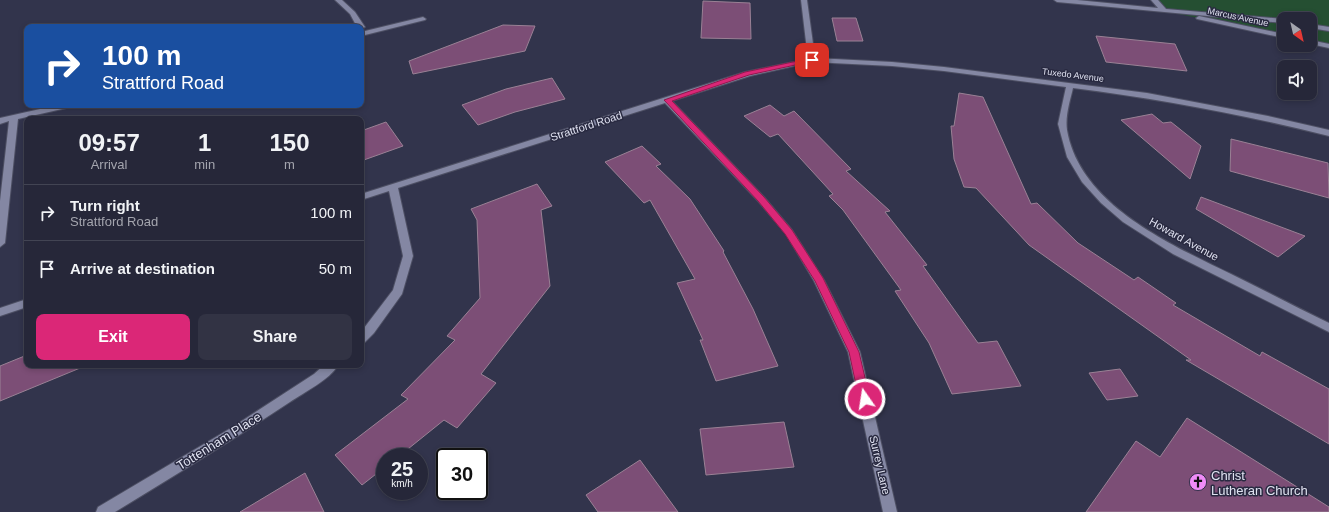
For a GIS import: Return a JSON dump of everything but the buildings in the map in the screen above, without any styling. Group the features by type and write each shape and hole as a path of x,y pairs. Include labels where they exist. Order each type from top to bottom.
{"street":[{"path":"338,0 353,12 359,24"},
{"path":"804,0 812,60"},
{"name":"Marcus Avenue","path":"1057,0 1164,11 1260,18 1277,21"},
{"path":"1154,0 1164,11"},
{"name":"Marcus Avenue","path":"1164,11 1277,35"},
{"path":"364,30 423,19"},
{"path":"1317,27 1329,29"},
{"path":"1317,43 1329,46"},
{"name":"Tuxedo Avenue","path":"812,60 899,65 1147,95 1268,118 1329,134"},
{"name":"Strattford Road","path":"364,196 748,74 812,60"},
{"name":"Howard Avenue","path":"1070,85 1064,111 1063,129 1068,148 1078,168 1092,189 1117,213 1150,237 1329,328"},
{"name":"Surrey Lane","path":"667,100 761,199 789,232 819,280 854,352 890,512"},
{"path":"0,121 56,108"},
{"path":"0,243 14,118"},
{"path":"364,336 398,291 408,256 393,187"},
{"path":"0,312 24,304"},
{"name":"Tottenham Place","path":"103,512 235,432 318,377 328,368"}],"green space":[{"path":"1154,0 1329,0 1329,46 1317,43 1317,12 1277,12 1277,35 1164,11"}],"place":[{"name":"Christ Lutheran Church","path":"1198,482"}],"route":[{"path":"812,60 748,74 667,100 761,199 789,232 819,280 854,352 865,399"}]}
